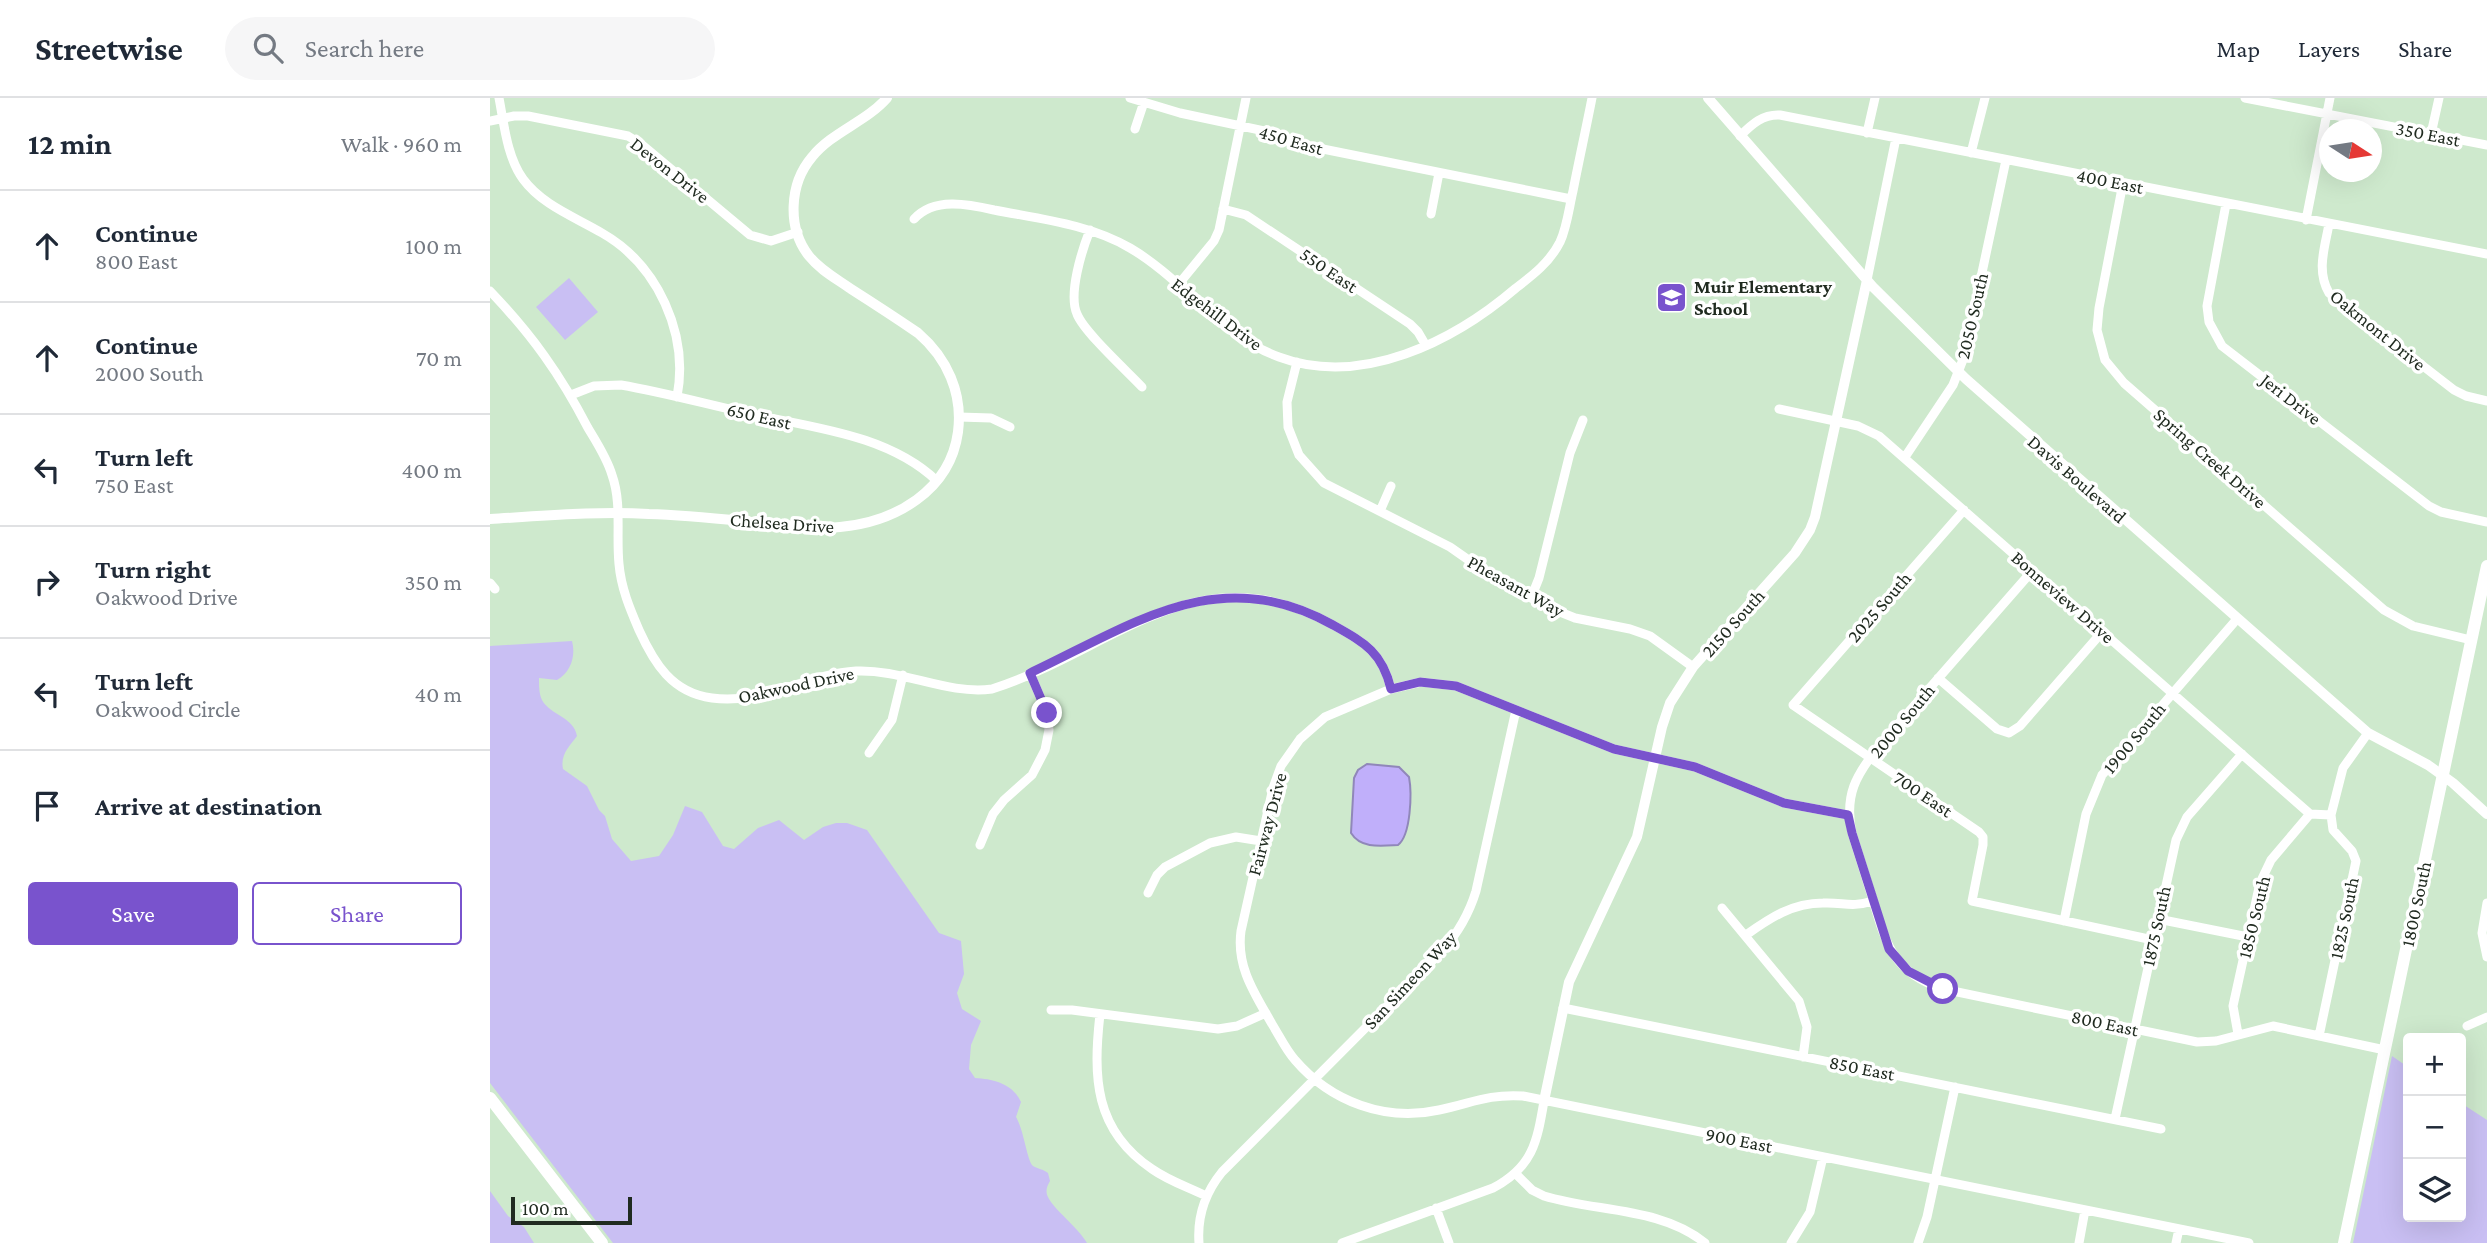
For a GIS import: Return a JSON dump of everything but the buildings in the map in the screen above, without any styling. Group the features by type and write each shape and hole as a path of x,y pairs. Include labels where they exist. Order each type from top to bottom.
{"main road":[{"name":"1800 South","path":"2344,1243 2487,566"},
{"path":"490,1098 602,1243"}],"street":[{"path":"499,98 513,161 530,187 545,201 615,241 634,257 652,280 666,305 676,333 680,363 677,397"},
{"name":"Chelsea Drive","path":"490,519 617,513 843,527 878,520 900,511 917,501 937,481 954,449 959,417 957,394 951,376 932,346 918,333 823,269 805,250 797,233 793,210 794,194 806,164 823,145 870,114 887,98"},
{"name":"450 East","path":"1130,98 1180,113 1274,133 1309,147 1571,199"},
{"path":"1178,285 1214,241 1245,98"},
{"name":"Edgehill Drive","path":"914,219 927,208 959,204 1090,230 1131,248 1252,344 1282,359 1326,366 1365,365 1388,361 1483,316 1543,265 1560,241 1592,98"},
{"name":"Davis Boulevard","path":"1707,98 1867,280 1958,372 2368,733 2443,775 2487,814"},
{"path":"1867,133 1875,98"},
{"path":"1971,153 1985,98"},
{"name":"350 East","path":"2245,98 2487,145"},
{"path":"2306,220 2330,98"},
{"path":"2431,134 2439,98"},
{"path":"1135,129 1144,102"},
{"name":"400 East","path":"1740,136 1760,119 1773,115 2487,254"},
{"name":"Devon Drive","path":"490,121 528,116 628,136 750,235 771,240 797,233"},
{"name":"2150 South","path":"1544,1101 1573,971 1637,837 1670,703 1693,667 1803,542 1817,510 1896,138"},
{"name":"2050 South","path":"1905,457 1953,385 1958,372 1968,340 2006,160"},
{"path":"1431,214 1439,173"},
{"name":"Spring Creek Drive","path":"2123,183 2097,319 2101,351 2110,368 2384,610 2413,626 2471,640"},
{"name":"Jeri Drive","path":"2226,204 2207,306 2212,330 2222,345 2435,509 2487,522"},
{"name":"550 East","path":"1223,209 1246,215 1399,317 1414,328 1425,344"},
{"name":"Oakmont Drive","path":"2329,224 2322,276 2333,297 2454,390 2487,401"},
{"path":"1090,230 1083,246 1074,295 1076,312 1085,327 1142,387"},
{"name":"Oakwood Drive","path":"490,291 532,337 571,395 609,467 616,492 619,566 630,610 657,666 669,679 686,690 713,698 742,698 770,694 812,679 843,672 874,671 981,691 1006,685 1162,611 1195,601 1244,597 1274,600 1299,608 1358,639 1373,650 1382,662 1391,689"},
{"name":"Pheasant Way","path":"1297,362 1289,394 1287,419 1292,442 1299,455 1324,483 1450,547 1531,598 1575,618 1650,636 1693,667"},
{"name":"650 East","path":"571,395 589,387 616,384 875,443 908,458 937,481"},
{"name":"Bonneview Drive","path":"1779,408 1869,430 1905,457 2310,814"},
{"path":"959,417 991,418 1010,427"},
{"path":"1531,598 1539,578 1570,453 1583,420"},
{"path":"1380,511 1391,486"},
{"name":"2025 South","path":"1793,705 1964,510"},
{"name":"2000 South","path":"1848,815 1852,789 1870,757 2033,570"},
{"name":"1900 South","path":"2064,921 2086,814 2095,787 2110,763 2237,619"},
{"path":"1938,678 1997,729 2010,733 2020,726 2103,631"},
{"path":"980,845 993,814 1004,800 1032,775 1045,750 1049,730 1047,713 1030,673"},
{"path":"869,754 892,720 903,676"},
{"name":"Fairway Drive","path":"1266,1013 1245,973 1240,948 1241,931 1277,777 1287,756 1316,723 1335,711 1391,689 1420,682 1444,684 1614,749 1695,767 1784,803 1848,815"},
{"name":"700 East","path":"1793,705 1983,837 1972,901 2064,921"},
{"name":"San Simeon Way","path":"1206,1196 1222,1172 1442,951 1465,919 1476,891 1516,710"},
{"path":"2310,814 2331,815 2343,768 2368,733"},
{"name":"1875 South","path":"2115,1119 2172,853 2187,817 2242,754"},
{"name":"1850 South","path":"2238,1034 2233,1006 2257,895 2265,871 2310,814"},
{"path":"1746,935 1778,914 1800,905 1828,902 1857,905 1873,901 1848,815"},
{"name":"1825 South","path":"2319,1036 2356,862 2352,851 2333,830 2331,815"},
{"path":"1148,893 1157,875 1165,867 1210,843 1236,836 1261,841"},
{"name":"800 East","path":"1873,901 1889,949 1908,971 1925,982 1951,990 2203,1042 2273,1027 2385,1049"},
{"path":"2487,902 2482,933 2487,957"},
{"path":"1722,908 1792,989 1802,1007 1807,1034 1803,1057"},
{"path":"2158,919 2248,937"},
{"path":"2064,921 2153,940"},
{"name":"850 East","path":"1563,1009 2161,1129"},
{"path":"1051,1010 1218,1029 1237,1026 1266,1013"},
{"name":"900 East","path":"1266,1013 1292,1056 1314,1079 1354,1103 1397,1113 1438,1110 1489,1096 1523,1096 2249,1243"},
{"path":"1100,1014 1096,1053 1097,1081 1103,1106 1113,1128 1135,1155 1151,1169 1206,1196 1199,1221 1199,1243"},
{"path":"2467,1026 2487,1017"},
{"path":"1918,1243 1936,1180 1955,1087"},
{"path":"1342,1243 1493,1188 1516,1174 1524,1166 1535,1144 1544,1101"},
{"path":"1791,1243 1810,1212 1823,1157"},
{"path":"1516,1174 1532,1190 1544,1196 1662,1221 1682,1228 1705,1243"},
{"path":"1436,1208 1449,1243"},
{"path":"2079,1243 2085,1210"},
{"path":"2176,1243 2179,1229"}],"shaded area":[{"path":"569,278 598,312 565,340 536,307"},
{"path":"572,641 573,658 569,668 557,680 539,678 540,695 550,709 571,724 577,736 564,755 563,769 587,786 605,816 612,839 631,861 659,856 673,835 685,806 702,812 723,846 734,849 758,828 779,820 804,840 823,827 836,823 847,823 867,830 939,933 961,941 964,974 957,993 962,1009 981,1021 971,1045 969,1069 975,1078 1002,1084 1018,1096 1021,1102 1016,1117 1031,1163 1048,1173 1048,1197 1087,1243 613,1243 490,1083 490,646"},
{"path":"1367,764 1399,767 1409,777 1408,823 1398,845 1366,844 1351,833 1354,778 1358,770"},
{"path":"2392,1056 2403,1064 2403,1222 2466,1222 2466,1106 2487,1120 2487,1243 2353,1243"},
{"path":"490,1191 508,1216 524,1227 534,1243 490,1243"}],"place":[{"name":"Muir Elementary School","path":"1671,297"}],"route":[{"path":"1047,713 1030,673 1162,611 1195,601 1228,597 1259,598 1288,604 1319,617 1373,650 1386,669 1391,689 1420,682 1456,686 1614,749 1695,767 1784,803 1848,815 1889,949 1908,971 1943,989"}]}
